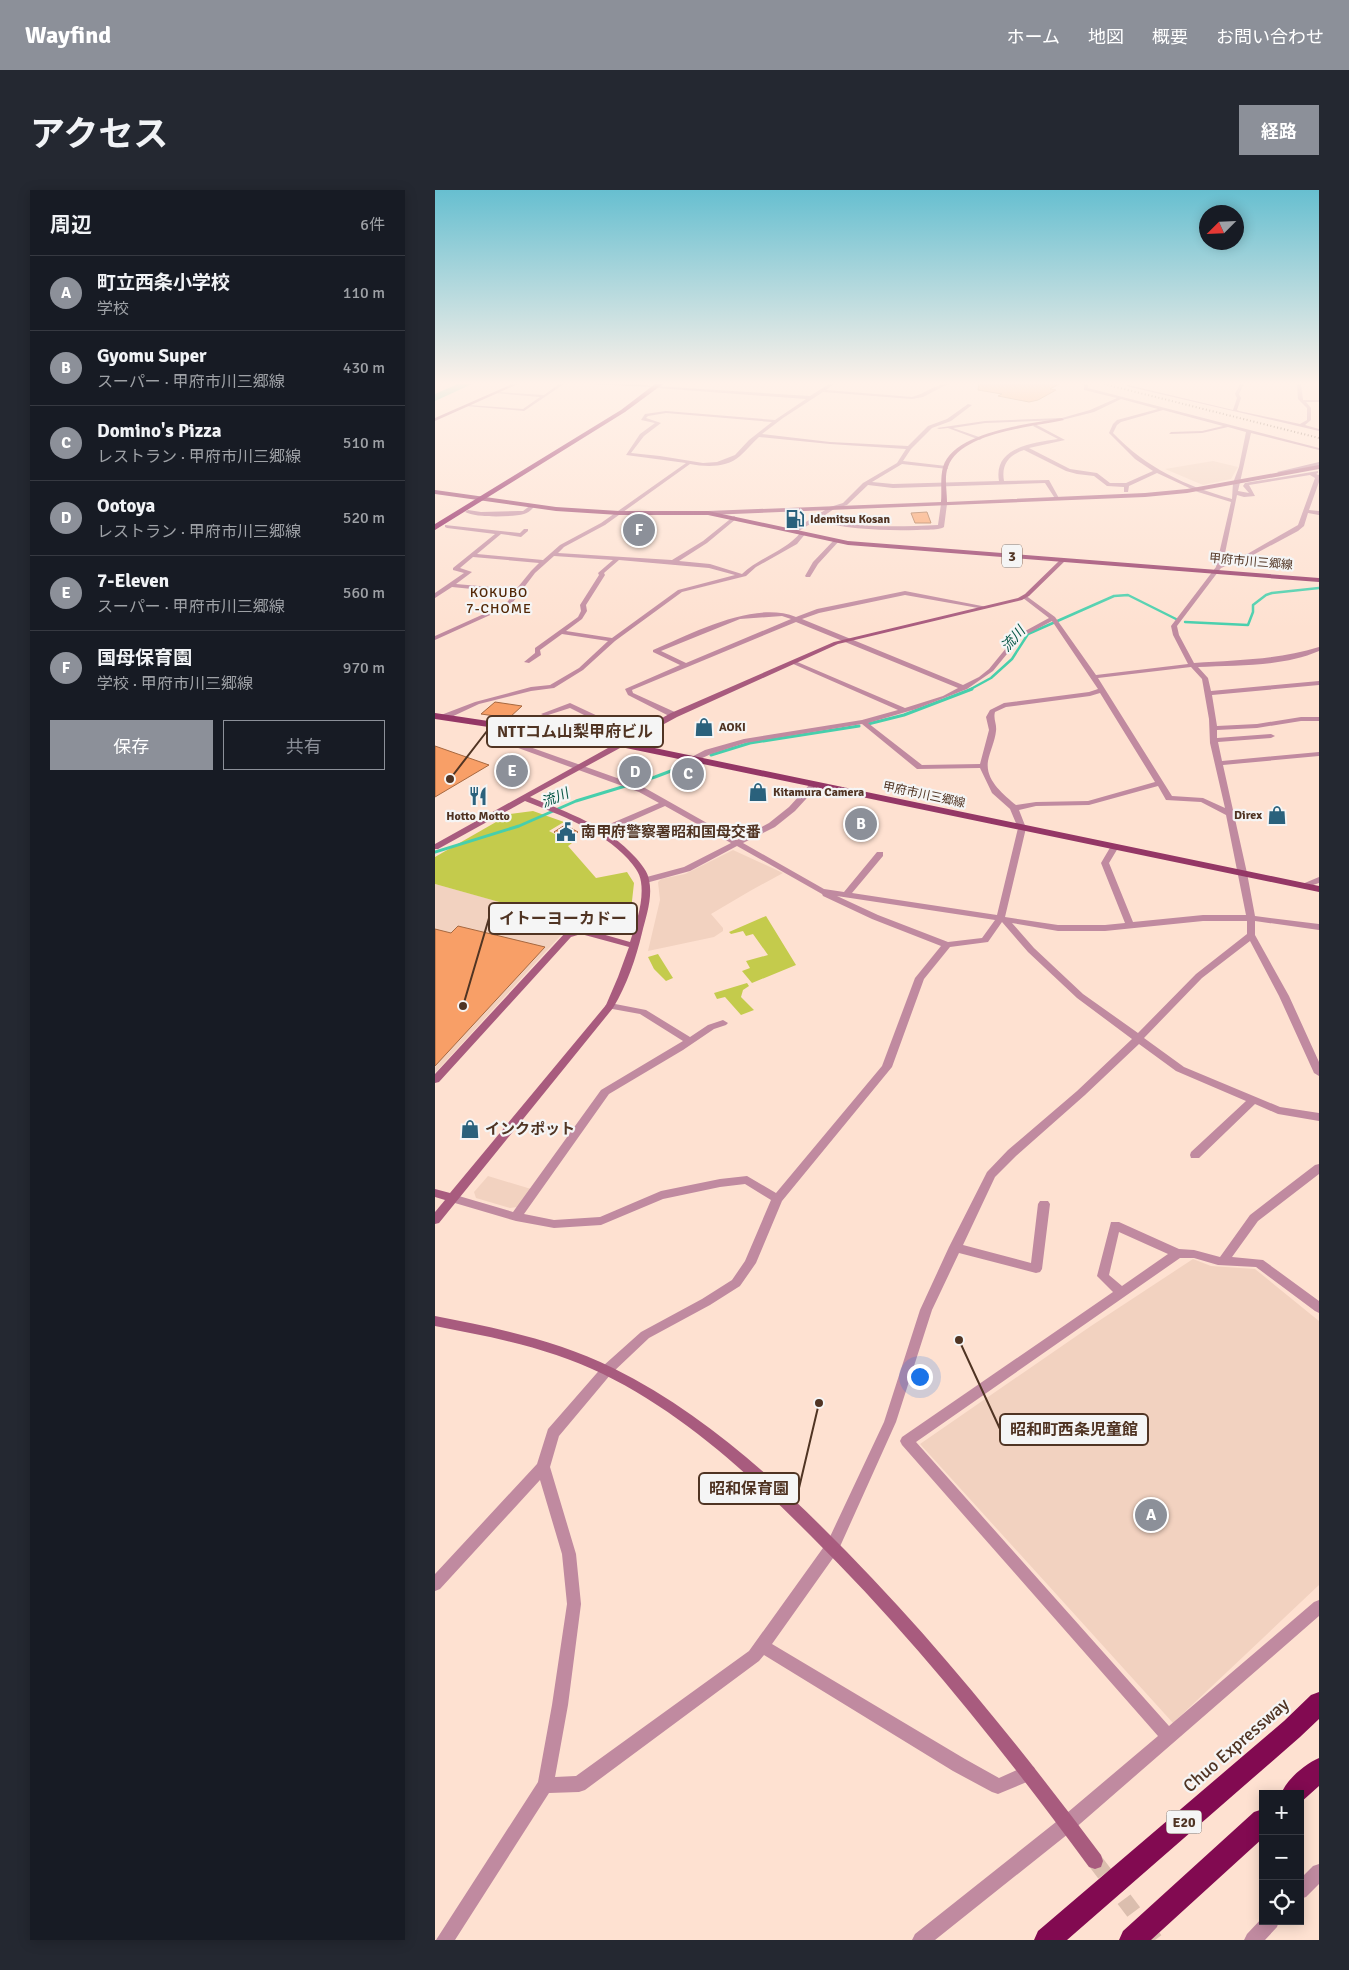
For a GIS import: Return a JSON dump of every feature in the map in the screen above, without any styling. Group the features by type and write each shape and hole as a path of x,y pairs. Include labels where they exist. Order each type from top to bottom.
{"highway":[{"path":"435,522 529,466"},
{"path":"435,528 532,466"},
{"path":"435,533 542,466"},
{"path":"459,502 482,488"},
{"name":"Chuo Expressway","path":"1047,1940 1292,1729 1319,1703"},
{"path":"1297,1790 1319,1770"},
{"path":"1132,1940 1259,1825"}],"main road":[{"name":"3","path":"435,492 467,497"},
{"name":"甲府市川三郷線","path":"467,497 531,507 619,513 708,513 837,540 883,546 1063,560 1217,569 1319,580"},
{"name":"甲府市川三郷線","path":"439,716 621,744 687,762 814,785 1114,848 1319,888"}],"street":[{"path":"435,638 508,605 533,572 562,546 595,529 686,466"},
{"path":"795,531 832,508 845,504 867,483 894,466"},
{"path":"813,520 836,526 879,530 941,527 945,468 928,466"},
{"path":"999,466 999,474 1002,482"},
{"path":"1060,466 1082,475 1095,474 1109,485 1127,485 1155,472"},
{"path":"1147,466 1155,472 1196,490 1235,497 1253,495 1245,486 1247,484 1311,473 1319,476 1305,519 1296,530 1251,554 1217,569"},
{"path":"1242,466 1236,483 1235,497 1217,569 1174,626 1176,635 1192,665 1205,678 1214,728 1214,740 1228,813 1243,873 1251,918 1251,935 1284,996 1319,1073"},
{"path":"1245,481 1253,477 1315,466"},
{"path":"708,513 1125,496 1196,490 1316,466"},
{"path":"867,483 893,486 1047,481 1058,499"},
{"path":"1125,496 1127,485"},
{"path":"468,512 490,514 519,513 525,512 531,507"},
{"path":"1307,511 1319,513"},
{"path":"673,562 705,542 734,518"},
{"path":"447,526 521,535 526,530"},
{"path":"435,596 469,572 455,569 499,533"},
{"path":"439,716 477,702 531,689 552,687 581,669 613,640 680,591 744,575 754,566 795,543 803,533"},
{"path":"808,576 819,559 837,540"},
{"path":"553,554 711,566 744,575"},
{"path":"473,555 545,562"},
{"path":"527,662 539,654 537,649 580,618 584,611 583,606 602,575 601,573 617,559"},
{"path":"435,847 674,715 846,640 1025,597 1063,560"},
{"path":"451,585 502,590 519,589"},
{"path":"674,715 630,694 627,689 817,611 899,593 984,607"},
{"path":"1025,597 1055,621 1094,677 1171,799 1203,800 1228,813"},
{"path":"685,665 655,651 739,617 783,614 965,688"},
{"path":"687,762 743,741 863,722 905,711 945,697 965,688 991,670 1018,637 1055,621"},
{"path":"562,632 613,640"},
{"path":"1094,677 1192,665 1311,654 1319,649"},
{"path":"793,662 905,711"},
{"path":"1208,693 1319,683"},
{"path":"499,725 497,733 499,738 642,790 823,891 875,917 947,945 985,940 1003,920 1022,828 1014,808 995,791 984,771 993,730 990,717 992,711 996,708 1090,694 1102,690"},
{"path":"545,714 570,705 616,728 588,739"},
{"path":"1214,728 1257,726 1319,718"},
{"path":"863,722 920,767 984,766"},
{"path":"1214,740 1271,736"},
{"path":"1219,762 1319,754"},
{"path":"1014,808 1036,804 1089,803 1131,790 1160,784"},
{"path":"646,880 687,870 772,825 814,785"},
{"path":"435,1220 610,1006 624,979 643,908 646,880 625,850 601,831 525,798"},
{"path":"601,831 666,803"},
{"path":"1114,848 1105,863 1130,926"},
{"path":"847,894 880,854"},
{"path":"1304,885 1319,880"},
{"path":"823,891 1058,928 1105,928 1203,918 1251,918 1319,927"},
{"path":"1003,920 1031,950 1080,996 1140,1037 1180,1069 1278,1110 1319,1117"},
{"path":"435,1080 568,935 581,931 634,946"},
{"path":"545,1785 579,1784 754,1656 833,1546 890,1422 926,1310 991,1175 1012,1153 1081,1093 1140,1037 1199,976 1251,935"},
{"path":"435,1584 543,1467 553,1433 607,1370 645,1335 706,1302 736,1283 750,1263 777,1199 887,1067 920,978 947,945"},
{"path":"610,1006 643,1012 690,1041"},
{"path":"516,1217 605,1092 711,1027 723,1023"},
{"path":"1195,1155 1253,1100"},
{"path":"1223,1261 1253,1218 1319,1168"},
{"path":"435,1193 516,1217 554,1224 601,1221 661,1195 720,1183 747,1180 777,1199"},
{"path":"955,1247 1036,1269 1044,1204"},
{"path":"1121,1292 1103,1276 1115,1225 1178,1253 1194,1254 1223,1261 1259,1263 1319,1308"},
{"path":"1169,1737 907,1440 1178,1253"},
{"path":"435,1322 524,1340 569,1354 607,1370 654,1396 698,1424 749,1467 833,1546 973,1703 1095,1861"},
{"path":"445,1940 545,1785 560,1705 574,1604 569,1554 543,1467"},
{"path":"921,1940 1067,1824 1319,1607"},
{"path":"762,1646 959,1765 998,1786 1028,1773"},
{"path":"1304,1887 1319,1872"},
{"path":"1253,1940 1267,1925"}],"shaded area":[{"path":"1185,466 1238,467 1231,479 1203,485 1165,469"},
{"path":"733,850 783,873 711,914 723,928 723,931 714,937 648,951 660,900 658,882 661,879 685,874"},
{"path":"435,884 573,922 435,1073"},
{"path":"488,1176 531,1189 517,1207 510,1208 476,1198 474,1192"},
{"path":"1193,1259 1211,1266 1255,1269 1319,1321 1319,1585 1173,1723 920,1444 1091,1326"}],"green space":[{"path":"533,811 564,822 549,831 572,843 568,846 596,878 627,872 634,883 629,928 619,933 600,930 435,884 435,857 510,814"},
{"path":"766,916 796,965 752,983 742,971 750,968 746,961 768,955 753,934 746,936 743,931 731,934 729,932"},
{"path":"658,954 673,978 666,981 654,969 648,957"},
{"path":"747,983 749,986 743,990 741,997 754,1010 741,1015 725,997 717,999 714,993"}],"building":[{"path":"927,512 931,523 915,523 911,513"},
{"path":"495,702 522,706 509,718 481,714"},
{"path":"435,746 489,765 435,797"},
{"name":"南甲府警察署昭和国母交番","path":"565,825 578,832 566,838 554,832"},
{"path":"458,926 545,947 435,1066 435,929 451,933"}],"waterway":[{"name":"流川","path":"1185,622 1248,625 1253,612 1253,605 1266,595 1319,588"},
{"name":"流川","path":"969,690 991,678 1012,659 1028,634 1114,596 1128,595 1176,619"},
{"name":"流川","path":"868,724 904,715 972,689"},
{"name":"流川","path":"711,755 750,743 859,726"},
{"name":"流川","path":"435,852 519,826 576,801 655,777 684,766"}],"tunnel":[{"path":"1095,1861 1155,1940"}],"place":[{"name":"Idemitsu Kosan","path":"795,519"},
{"name":"国母保育園","path":"639,530"},
{"name":"AOKI","path":"704,727"},
{"name":"7-Eleven","path":"512,771"},
{"name":"Ootoya","path":"635,772"},
{"name":"Domino's Pizza","path":"688,774"},
{"name":"NTTコム山梨甲府ビル","path":"450,779"},
{"name":"Kitamura Camera","path":"758,792"},
{"name":"Hotto Motto","path":"478,796"},
{"name":"Direx","path":"1277,815"},
{"name":"Gyomu Super","path":"861,824"},
{"name":"南甲府警察署昭和国母交番","path":"566,832"},
{"name":"イトーヨーカドー","path":"463,1006"},
{"name":"インクポット","path":"470,1129"},
{"name":"昭和町西条児童館","path":"959,1340"},
{"name":"昭和保育園","path":"819,1403"},
{"name":"町立西条小学校","path":"1151,1515"}],"district":[{"name":"KOKUBO 7-CHOME","path":"499,600"}]}
